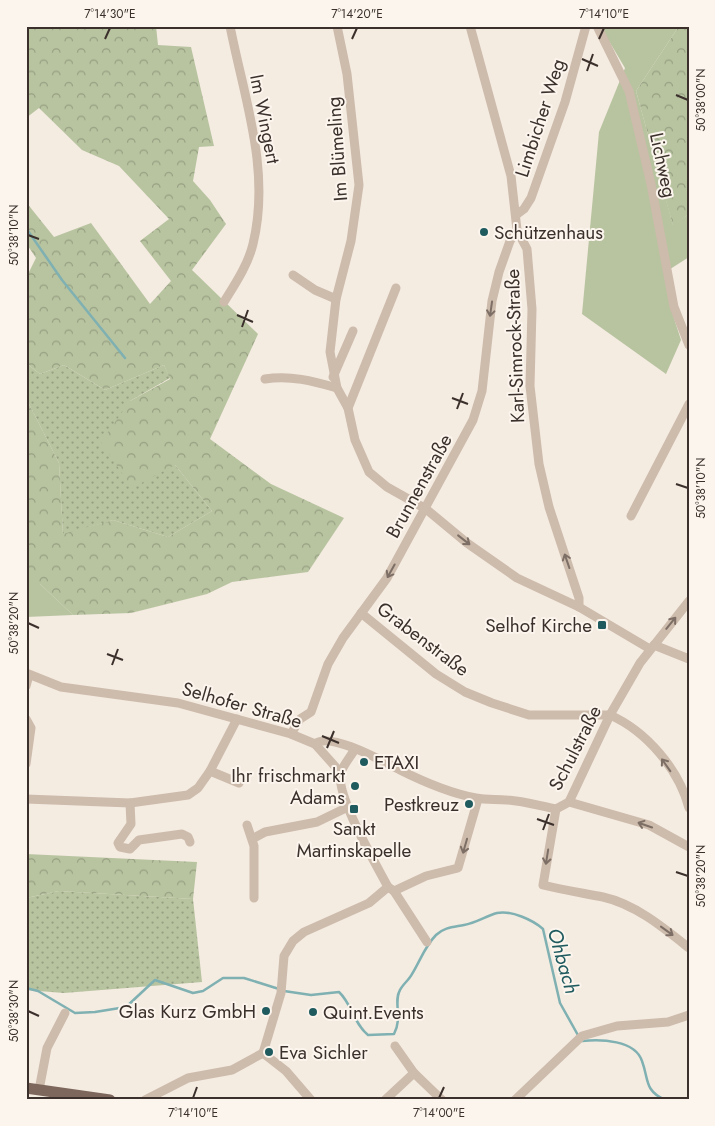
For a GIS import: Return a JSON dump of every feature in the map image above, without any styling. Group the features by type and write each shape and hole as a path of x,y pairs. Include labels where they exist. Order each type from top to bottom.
{"main road":[{"path":"26,1088 110,1100"}],"street":[{"name":"Im Wingert","path":"224,302 244,267 253,245 260,182 258,153 230,26"},
{"name":"Im Blümeling","path":"337,26 347,74 359,185 352,241 336,299 330,352 333,377 348,408 355,440 369,472 387,487 426,509 467,543 517,578 581,608 652,647 689,659"},
{"name":"Karl-Simrock-Straße","path":"470,26 511,176 518,230 527,249 531,282 530,386 539,464 549,507 581,608"},
{"name":"Limbicher Weg","path":"516,215 524,209 531,198 565,102 586,26"},
{"name":"Lichweg","path":"597,26 629,91 651,184 674,307 689,345"},
{"name":"Brunnenstraße","path":"291,734 300,719 311,712 328,664 361,613 387,578 474,420 482,390 492,301 499,272 510,241 518,230"},
{"path":"293,275 315,290 336,299"},
{"path":"348,408 396,288"},
{"path":"333,377 353,331"},
{"path":"266,379 278,377 296,378 337,388"},
{"path":"631,516 689,404"},
{"name":"Schulstraße","path":"689,601 640,663 610,715 569,802 556,809 543,885 574,893 604,897 627,905 665,929 689,948"},
{"name":"Grabenstraße","path":"361,613 436,674 465,692 492,704 529,715 610,715"},
{"name":"Selhofer Straße","path":"26,686 28,674 61,687 178,703 291,734 315,744 321,740 356,749 426,783 478,799 510,800 556,809"},
{"path":"610,715 642,734 675,777 689,808"},
{"path":"26,719 31,728 26,764"},
{"path":"26,799 130,803 188,795 198,788 210,771 237,719"},
{"path":"315,744 341,773 348,807 391,889 427,942"},
{"path":"341,773 356,749"},
{"path":"210,771 239,783"},
{"path":"144,1100 188,1078 232,1070 262,1053 281,990 284,956 293,941 304,932 369,902 391,889 426,876 458,868 478,799"},
{"path":"569,802 649,825 689,847"},
{"path":"130,803 131,824 120,838 118,843 120,847 130,849 139,840 182,834 188,837 190,842"},
{"path":"254,838 265,832 318,822 348,807"},
{"path":"247,825 254,838 254,898"},
{"path":"39,1090 47,1048 65,1013"},
{"path":"515,1100 580,1038 617,1026 668,1022 689,1015"},
{"path":"394,1046 414,1073 442,1100"},
{"path":"262,1053 286,1071 311,1100"},
{"path":"385,1100 414,1073"}],"green space":[{"path":"26,26 156,26 158,45 191,47 214,146 199,147 193,181 210,200 226,224 192,270 258,334 210,439 271,484 344,518 308,572 232,582 207,594 131,613 73,615 40,584 26,584 26,398 59,463 63,534 113,520 168,537 212,511 175,465 132,488 101,442 130,401 170,379 164,365 105,390 64,365 40,374 26,363 26,278 36,258 26,243 26,202 54,237 91,223 150,304 171,281 140,241 169,219 119,166 82,150 39,108 26,118"},
{"path":"600,26 679,26 636,91 673,225 689,214 689,257 664,273 671,309 681,340 666,374 582,314 599,132 625,68"},
{"path":"679,26 689,26 689,214 673,226 636,91"},
{"path":"26,363 40,374 64,365 105,390 164,365 170,378 130,401 175,465 212,511 168,537 113,520 63,535 59,463 26,398"},
{"path":"26,584 40,584 73,615 26,617"},
{"path":"26,854 197,862 193,899 59,891 26,898"},
{"path":"59,891 193,899 202,982 64,993 26,990 26,898"}],"waterway":[{"path":"26,228 62,280 125,358"},
{"name":"Ohbach","path":"284,991 311,995 339,992 347,1002 359,1025 368,1035 394,1034 398,1022 398,995 432,939 439,932 446,929 503,912 528,919 543,929 560,1003 579,1037"},
{"name":"Ohbach","path":"26,988 38,991 75,1013 126,1007 155,980 193,993 203,991 223,978 244,978 279,989"},
{"name":"Ohbach","path":"582,1041 616,1042 632,1049 642,1061 650,1088 665,1100"}],"place":[{"name":"Schützenhaus","path":"484,232"},
{"name":"Selhof Kirche","path":"602,625"},
{"name":"ETAXI","path":"364,762"},
{"name":"Ihr frischmarkt Adams","path":"355,786"},
{"name":"Pestkreuz","path":"469,804"},
{"name":"Sankt Martinskapelle","path":"354,809"},
{"name":"Glas Kurz GmbH","path":"266,1011"},
{"name":"Quint.Events","path":"313,1012"},
{"name":"Eva Sichler","path":"269,1052"}]}
